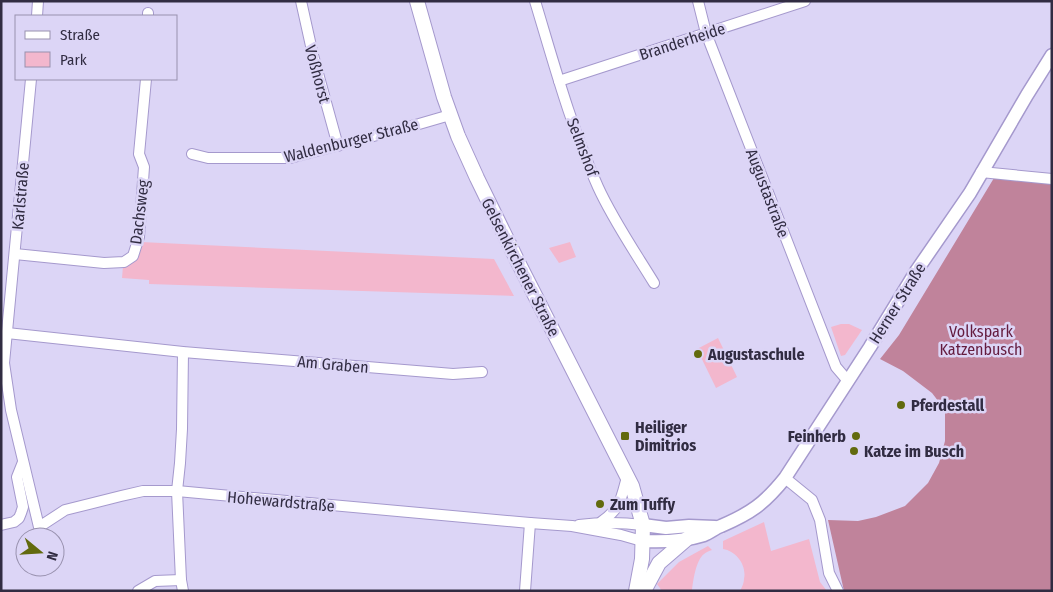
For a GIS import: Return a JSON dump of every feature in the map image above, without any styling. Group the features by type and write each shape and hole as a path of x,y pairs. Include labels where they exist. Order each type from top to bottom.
{"main road":[{"name":"Gelsenkirchener Straße","path":"417,1 450,115 458,136 518,262 632,486 642,525"},
{"path":"636,591 642,559 642,525"},
{"name":"Herner Straße","path":"644,591 659,563 688,538"}],"street":[{"path":"37,15 38,1"},
{"name":"Voßhorst","path":"301,1 312,55 338,146"},
{"name":"Selmshof","path":"534,1 581,148 599,188 654,283"},
{"name":"Augustastraße","path":"698,1 706,33 836,367 848,381"},
{"name":"Branderheide","path":"559,81 805,1"},
{"name":"Herner Straße","path":"642,541 660,542 705,534 737,519 755,508 772,494 785,478 917,270 970,193 1052,55"},
{"name":"Karlstraße","path":"31,80 15,254 4,340 4,363 6,409 23,462 39,527"},
{"name":"Dachsweg","path":"15,254 104,263 124,262 133,256 139,237 144,167 139,154 146,80"},
{"name":"Waldenburger Straße","path":"192,154 208,158 290,158 450,115"},
{"path":"981,172 1052,179"},
{"name":"Am Graben","path":"4,340 184,352 452,374 482,372"},
{"path":"138,591 155,581 182,585 177,491 180,463 184,352"},
{"path":"1,524 14,522 21,513 23,507 17,477 23,462"},
{"path":"601,522 612,514 620,501 627,477"},
{"path":"785,478 812,500 820,520 829,573 838,591"},
{"name":"Hohewardstraße","path":"39,527 66,510 143,490 177,491 572,526 642,541"},
{"name":"Hohewardstraße","path":"572,526 601,522 622,522 642,525"},
{"path":"524,591 530,523"},
{"name":"Herner Straße","path":"642,525 666,528 689,526 718,527"}],"green space":[{"name":"Volkspark Katzenbusch","path":"994,178 1052,182 1052,591 844,591 828,520 858,521 876,517 905,506 928,483 939,463 945,441 945,410 932,393 903,371 880,359 899,335"},
{"path":"141,242 494,259 514,296 149,284 149,280 122,278 123,266 137,258"},
{"path":"570,242 576,257 559,263 549,248"},
{"path":"849,324 862,330 845,355 841,356 831,327"},
{"path":"718,338 737,377 716,388 697,349"},
{"path":"764,522 771,551 809,539 820,582 827,591 740,591 744,582 744,569 736,556 723,549 723,541"},
{"path":"708,546 712,550 705,553 699,561 695,571 692,591 662,591 657,584 679,562"}],"place":[{"name":"Augustaschule","path":"698,354"},
{"name":"Pferdestall","path":"901,405"},
{"name":"Heiliger Dimitrios","path":"625,436"},
{"name":"Feinherb","path":"856,436"},
{"name":"Katze im Busch","path":"854,451"},
{"name":"Zum Tuffy","path":"600,504"}]}
